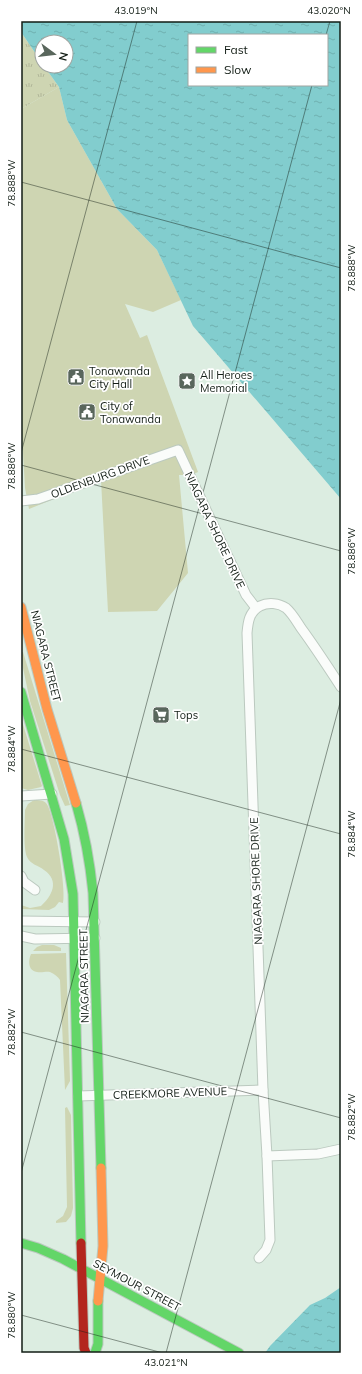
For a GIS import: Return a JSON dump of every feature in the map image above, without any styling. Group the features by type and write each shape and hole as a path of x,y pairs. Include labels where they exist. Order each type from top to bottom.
{"main road":[{"name":"NIAGARA STREET","path":"21,607 35,666 83,828 91,877 95,922 98,1095 103,1246 97,1308 98,1344 95,1353"},
{"name":"NIAGARA STREET","path":"21,692 64,839 73,894 84,1348 86,1353"},
{"name":"SEYMOUR STREET","path":"21,1243 38,1248 82,1269 239,1353"}],"street":[{"name":"OLDENBURG DRIVE","path":"21,501 38,499 178,450"},
{"name":"NIAGARA SHORE DRIVE","path":"178,450 246,595 256,608 248,620 247,633 263,1090 270,1240 266,1250 259,1258"},
{"path":"256,608 270,603 279,604 286,608 341,687"},
{"path":"21,796 52,794"},
{"path":"21,876 24,882 35,890"},
{"path":"21,921 95,922"},
{"path":"21,936 35,939 95,938"},
{"name":"CREEKMORE AVENUE","path":"78,1096 263,1090"},
{"path":"267,1156 318,1154 341,1149"}],"green space":[{"path":"21,32 34,51 34,74 50,74 59,87 21,109"},
{"path":"59,87 67,120 117,209 157,250 181,300 153,312 125,304 140,338 147,335 198,472 191,475 179,475 188,573 157,611 108,612 101,480 29,509 25,488 21,417 21,109"},
{"path":"21,652 23,652 70,805 65,806 60,795 30,701"},
{"path":"21,718 42,786 28,790 21,788"},
{"path":"34,800 45,802 49,809 56,835 61,869 64,896 63,903 59,902 55,907 49,910 21,909 21,905 30,908 41,906 48,898 53,888 52,879 49,874 42,868 30,862 26,853 25,810 28,804"},
{"path":"42,945 54,945 61,948 61,951 33,951"},
{"path":"66,953 70,1081 65,1090 60,980 50,972 39,972 32,970 30,968 29,960 31,954"},
{"path":"67,1107 71,1115 73,1208 71,1216 66,1222 56,1223 56,1221 63,1216 67,1207 65,1108"}],"water":[{"path":"21,21 341,21 341,499 193,326 157,250 117,209 67,120 59,87 50,74 74,74 74,34 34,34 34,51 21,32"},
{"path":"341,1287 341,1353 265,1353 310,1305 325,1298"}],"traffic: fast":[{"path":"21,692 64,839 73,894 81,1243"},
{"path":"76,803 87,848 93,893 101,1168"},
{"path":"21,1243 38,1248 63,1259 239,1353"},
{"path":"95,1353 98,1344 98,1301"}],"traffic: slow":[{"path":"21,607 47,709 76,803"},
{"path":"98,1301 103,1246 101,1168"}],"traffic: jam":[{"path":"81,1243 84,1348 86,1353"}],"place":[{"name":"Tonawanda City Hall","path":"76,377"},
{"name":"All Heroes Memorial","path":"187,381"},
{"name":"City of Tonawanda","path":"87,412"},
{"name":"Tops","path":"161,715"}]}
